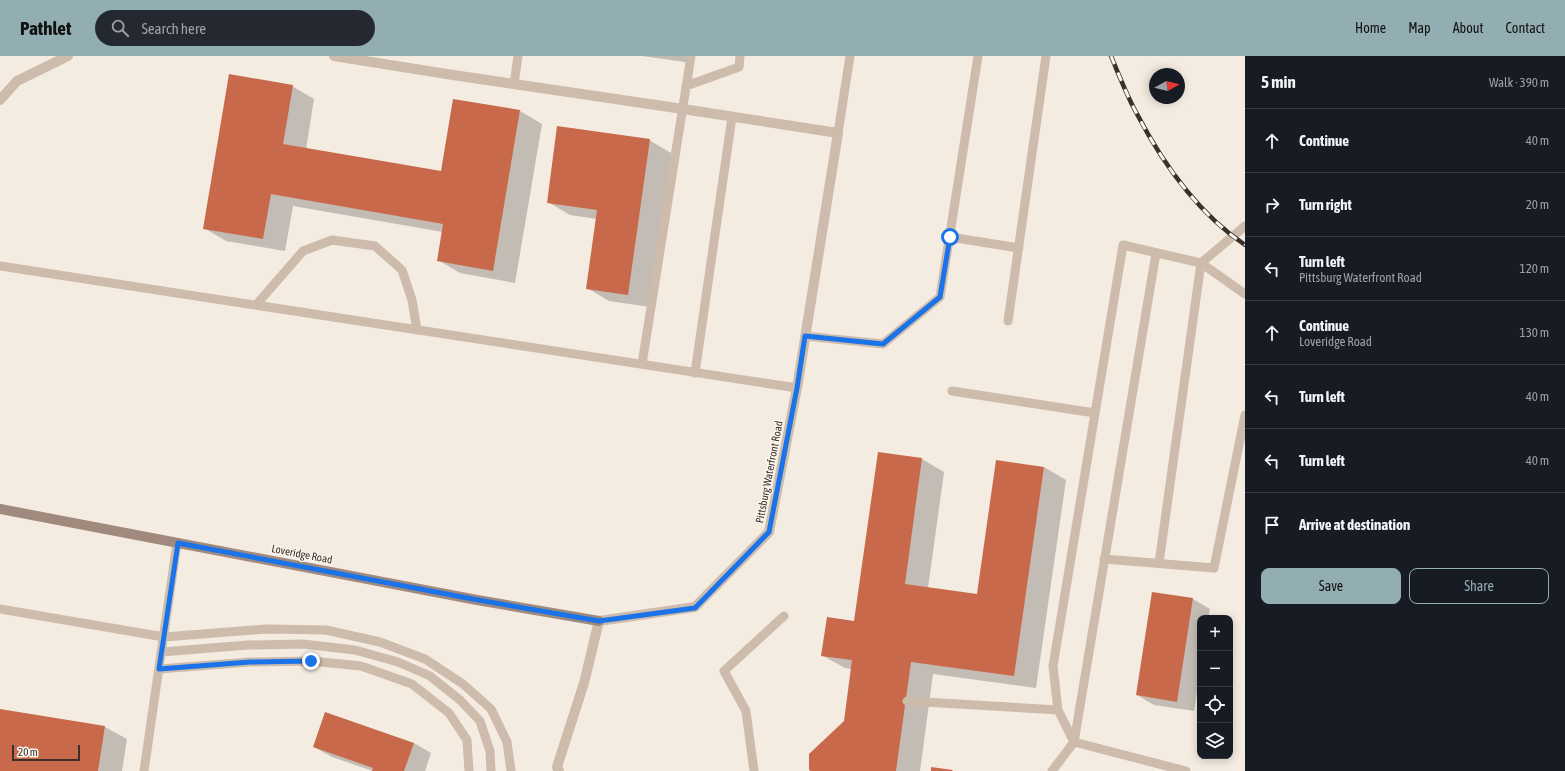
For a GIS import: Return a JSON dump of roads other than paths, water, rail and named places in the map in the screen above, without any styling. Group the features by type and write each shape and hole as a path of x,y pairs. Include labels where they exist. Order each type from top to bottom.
{"street":[{"path":"0,100 17,81 68,56"},
{"path":"334,56 683,108 838,133"},
{"name":"Pittsburg Waterfront Road","path":"599,621 695,608 769,532 797,388 838,133"},
{"name":"Loveridge Road","path":"0,509 478,600 599,621"},
{"path":"558,770 584,683 599,621"}],"lane":[{"path":"514,84 518,56"},
{"path":"642,364 691,56"},
{"path":"686,86 739,67 740,56"},
{"path":"838,133 850,56"},
{"path":"805,336 883,344 940,297 978,56"},
{"path":"1008,321 1046,56"},
{"path":"695,373 732,117"},
{"path":"1159,564 1201,263 1245,226"},
{"path":"950,237 1019,248"},
{"path":"256,305 303,251 332,240 375,246 402,270 412,300 417,330"},
{"path":"1186,771 1171,769 1074,742 1058,710 1053,666 1123,245 1201,263 1245,294"},
{"path":"1052,771 1074,742 1156,253"},
{"path":"0,266 797,388"},
{"path":"952,391 1095,414"},
{"path":"1104,559 1214,568 1245,415"},
{"path":"144,771 178,543"},
{"path":"0,609 164,637 267,629 326,630 386,644 425,659 463,684 491,709 507,742 511,771"},
{"path":"754,771 746,711 724,671 784,616"},
{"path":"161,652 248,645 303,644 355,650 398,662 430,676 460,700 480,721 490,751 491,771"},
{"path":"159,669 250,662 296,661 361,666 412,684 449,713 467,740 469,771"},
{"path":"907,701 1058,710"}],"railway":[{"path":"1111,56 1133,107 1147,133 1170,169 1197,203 1212,218 1245,245"}]}
